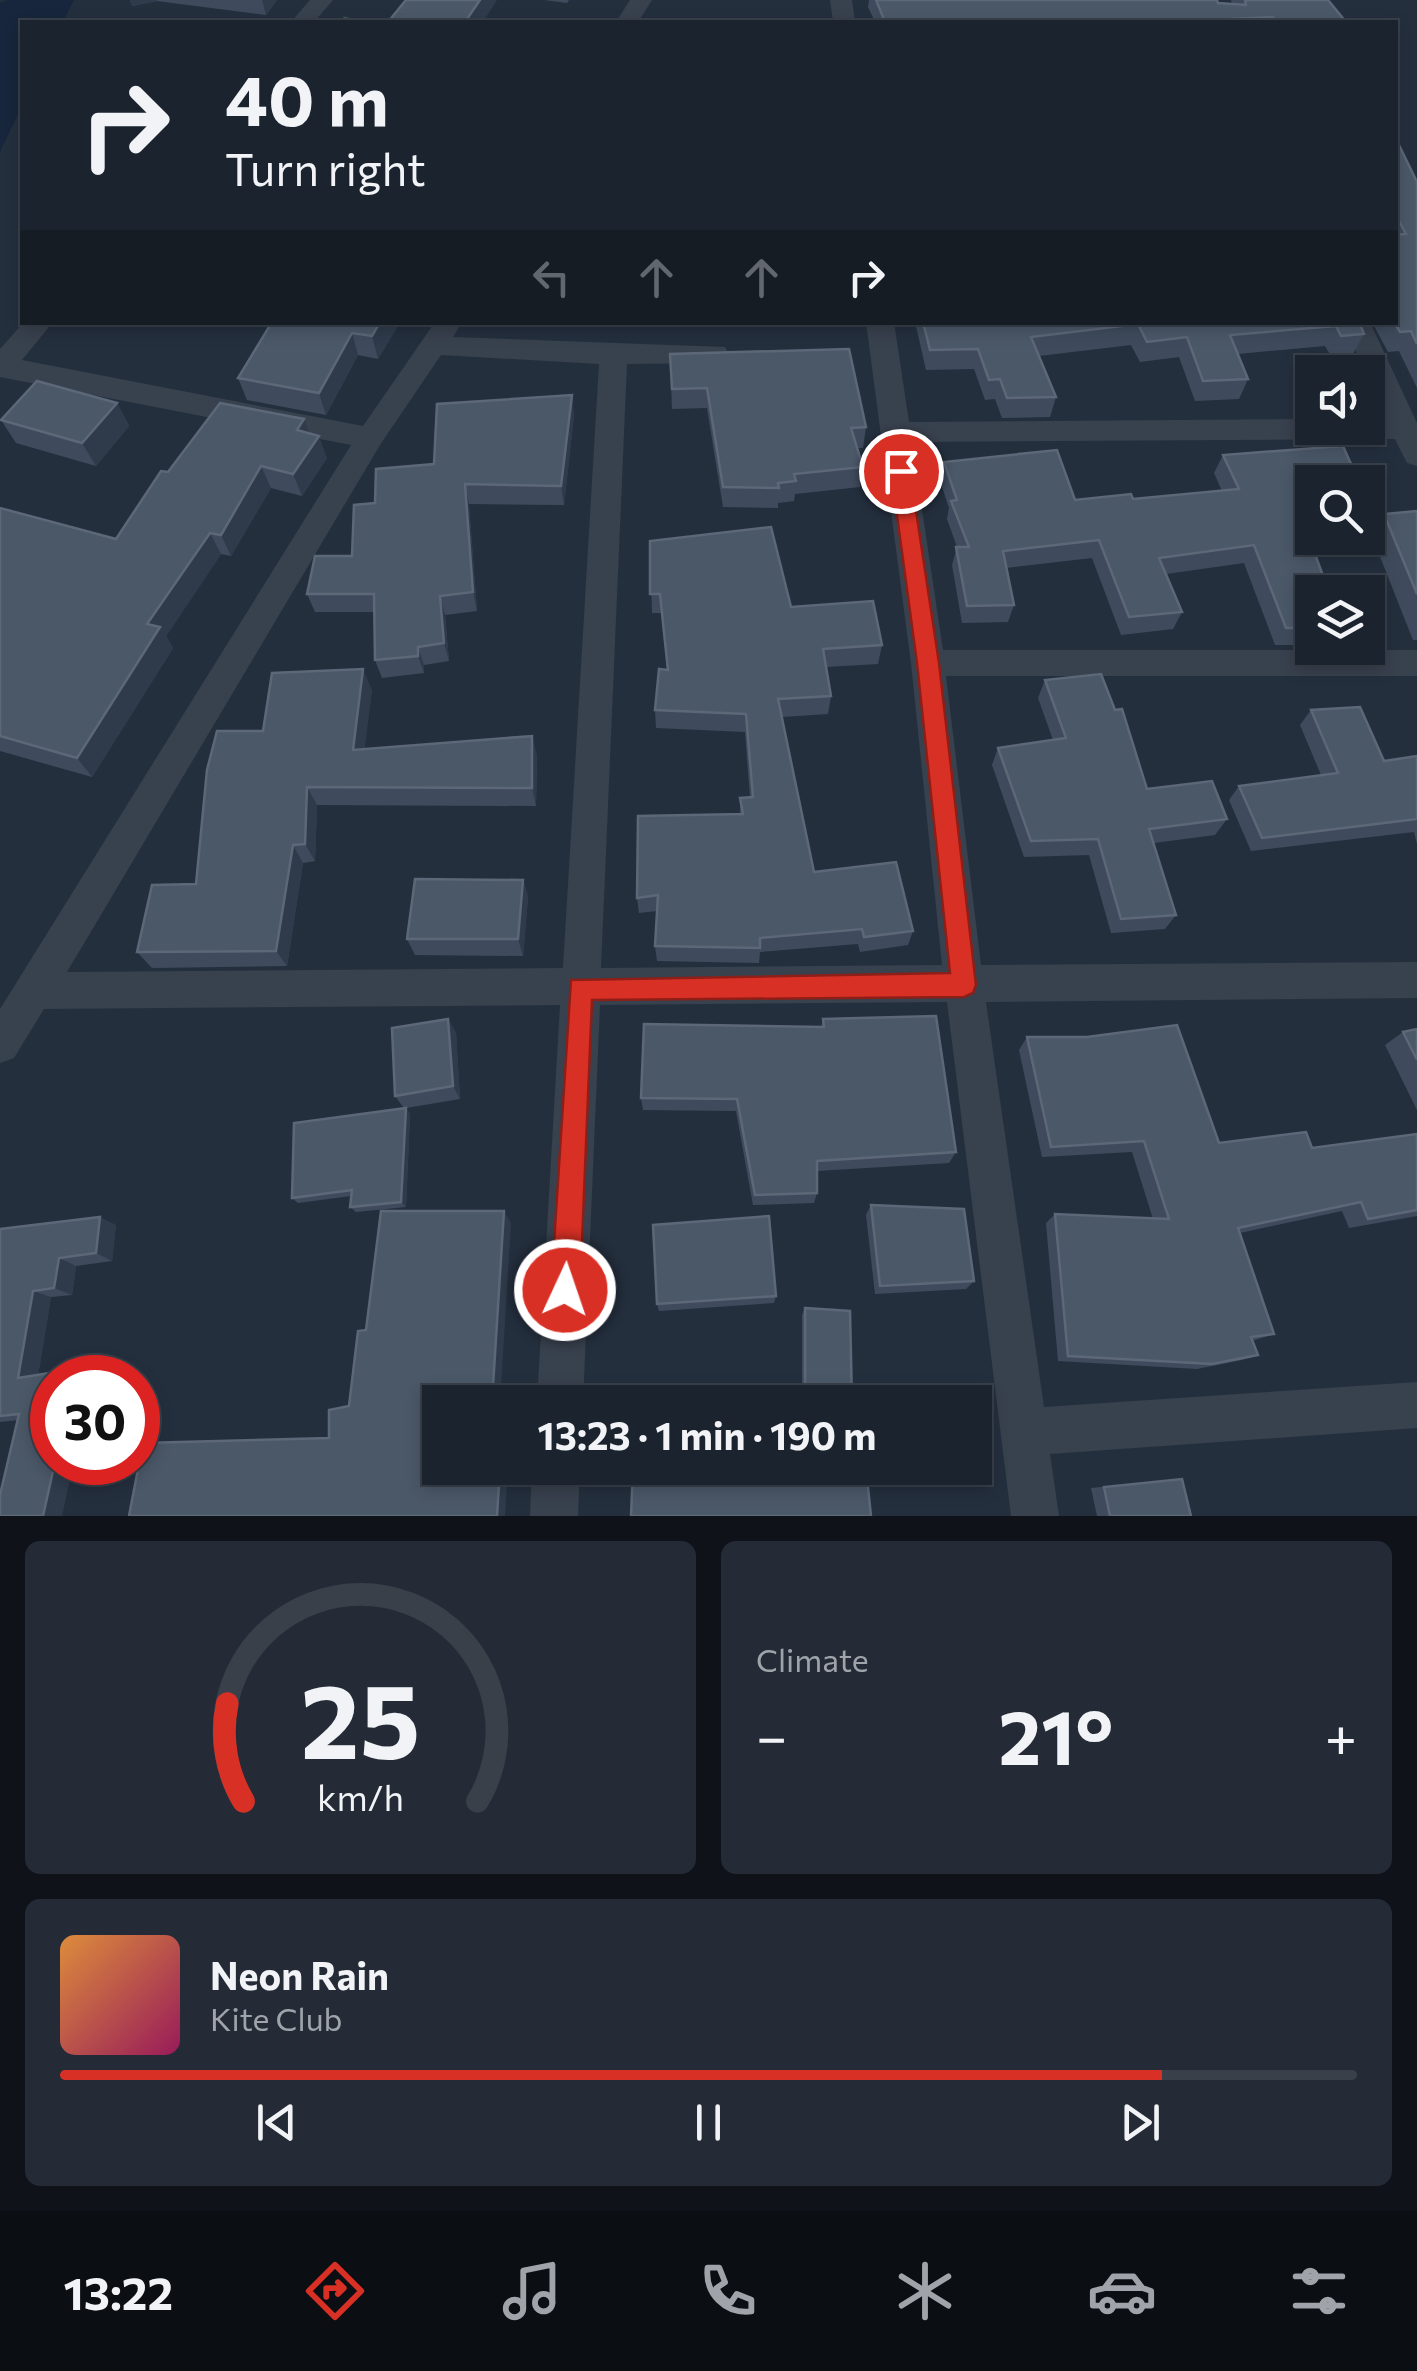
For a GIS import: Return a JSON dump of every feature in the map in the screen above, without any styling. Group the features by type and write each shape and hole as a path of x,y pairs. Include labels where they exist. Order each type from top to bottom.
{"street":[{"path":"304,20 322,0"},
{"path":"0,367 37,325"},
{"path":"895,432 1411,442 1357,325"},
{"path":"0,1044 370,438 443,334 613,354 748,354"},
{"path":"876,343 895,432 928,663 964,985 1034,1516"},
{"path":"561,1385 613,354"},
{"path":"0,367 370,438"},
{"path":"928,663 1417,662"},
{"path":"34,991 1417,980"},
{"path":"1025,1432 1417,1405"},
{"path":"554,1516 555,1485"}],"water":[{"path":"74,0 64,20 20,20 20,110 0,152 0,3"}],"building":[{"path":"406,0 480,0 466,20 390,20"},
{"path":"876,0 1217,0 1246,5 1245,0 1328,0 1344,20 1273,17 884,20"},
{"path":"1398,143 1417,182 1417,344 1411,331 1400,332 1396,325 1398,235 1406,234 1398,219"},
{"path":"270,325 378,325 372,336 352,333 319,393 238,378"},
{"path":"924,325 1130,325 1031,337 1056,397 1007,398 1000,379 989,380 978,349 930,350"},
{"path":"1138,325 1360,325 1364,334 1341,336 1336,326 1230,335 1248,379 1203,381 1187,337 1147,342"},
{"path":"849,349 866,427 851,428 863,467 794,474 796,481 778,483 779,488 723,487 707,388 672,389 670,354"},
{"path":"37,381 117,403 82,443 1,420"},
{"path":"572,395 561,486 465,484 473,592 440,596 444,643 418,647 418,656 375,660 374,594 307,594 315,556 352,556 354,505 375,503 376,469 434,464 437,404"},
{"path":"220,403 304,419 297,430 319,436 293,474 261,466 221,535 210,533 147,624 160,627 77,758 0,736 0,508 116,539 161,471 168,472"},
{"path":"1343,446 1351,465 1295,465 1295,555 1315,555 1323,575 1295,575 1295,628 1286,628 1254,545 1159,558 1182,612 1129,617 1099,540 1003,551 1014,605 967,606 956,547 969,547 951,501 957,500 944,462 1057,450 1075,500 1131,494 1133,499 1239,489 1223,455"},
{"path":"1417,511 1417,594 1385,516"},
{"path":"771,527 791,607 873,601 882,645 823,649 831,696 778,699 814,872 896,862 913,931 864,937 862,929 760,938 760,948 655,946 658,895 637,898 638,816 743,814 740,798 753,797 746,714 655,710 659,669 668,670 660,594 650,594 650,541"},
{"path":"363,669 353,750 532,736 532,788 307,787 305,844 293,845 276,951 137,952 152,885 196,884 207,770 217,731 263,731 272,673"},
{"path":"1101,674 1115,710 1122,709 1147,789 1212,781 1227,819 1149,829 1176,915 1121,919 1098,839 1031,841 998,748 1066,738 1045,680"},
{"path":"1360,707 1384,761 1417,756 1417,819 1262,838 1239,786 1338,773 1311,710"},
{"path":"415,879 523,880 518,939 407,939"},
{"path":"936,1016 956,1152 817,1161 817,1193 755,1195 737,1099 641,1098 644,1024 824,1027 823,1019"},
{"path":"448,1019 453,1086 395,1096 392,1028"},
{"path":"1177,1025 1219,1143 1306,1132 1312,1148 1417,1134 1417,1210 1368,1219 1361,1202 1238,1228 1274,1334 1251,1337 1258,1355 1212,1364 1068,1356 1055,1214 1169,1219 1144,1141 1051,1147 1027,1037 1087,1037"},
{"path":"1417,1029 1417,1060 1403,1032"},
{"path":"406,1108 401,1202 350,1207 352,1190 292,1198 294,1123"},
{"path":"871,1205 964,1209 974,1281 880,1286"},
{"path":"381,1211 504,1211 493,1385 422,1385 422,1485 499,1485 497,1516 129,1516 135,1485 160,1485 160,1443 329,1438 329,1410 349,1406 358,1331 366,1330"},
{"path":"769,1216 776,1296 657,1304 653,1225"},
{"path":"100,1217 96,1253 59,1258 54,1288 33,1291 18,1378 30,1376 30,1485 50,1485 43,1516 0,1516 0,1495 19,1414 0,1416 0,1229"},
{"path":"805,1308 850,1311 852,1385 805,1385"},
{"path":"1182,1479 1191,1516 1110,1516 1104,1487"},
{"path":"632,1485 868,1485 871,1516 631,1516"}],"route":[{"path":"565,1290 580,988 964,985 928,663 901,471"}]}
